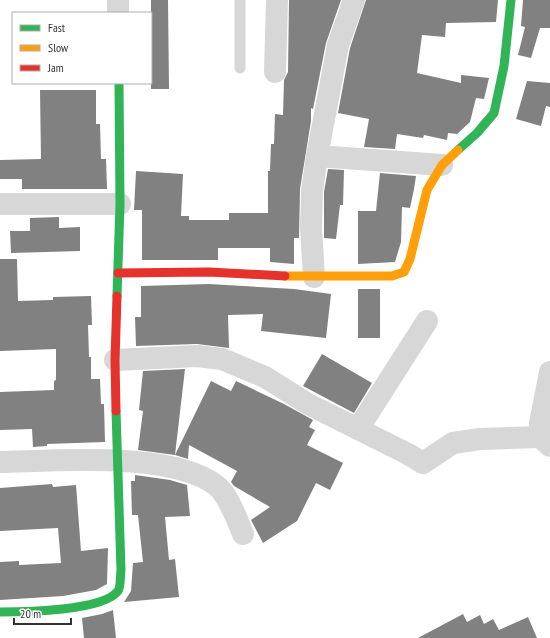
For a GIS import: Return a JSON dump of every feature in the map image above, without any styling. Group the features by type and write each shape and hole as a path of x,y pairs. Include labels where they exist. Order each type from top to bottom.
{"street":[{"path":"118,0 118,12"},
{"path":"275,72 277,0"},
{"path":"314,277 311,229 312,191 317,156 338,45 354,0"},
{"path":"118,273 209,272 314,277 392,276 404,272 410,259 427,190 442,165 477,133 494,113 504,66 512,0"},
{"path":"0,612 42,612 89,604 112,598 119,590 122,570 115,360 120,204 119,84"},
{"path":"317,156 442,165"},
{"path":"0,204 120,204"},
{"path":"358,429 428,321"},
{"path":"115,360 197,356 222,359 265,377 308,404 423,463 453,443 480,439 545,442 540,423 550,372"},
{"path":"0,462 119,461 180,468 202,476 218,487 232,509 243,534"}],"lane":[{"path":"240,0 240,68"}],"building":[{"path":"151,0 168,0 169,89 151,89"},
{"path":"289,0 341,0 326,43 313,109 311,108 311,121 300,189 299,238 294,238 294,264 270,262 270,248 218,248 218,260 142,260 142,210 134,210 136,171 183,174 181,216 189,216 189,220 229,220 229,213 268,213 268,171 270,171 271,144 274,144 275,114 283,115 284,80 288,72"},
{"path":"366,0 498,0 496,22 446,23 445,37 422,35 417,73 461,83 461,75 489,78 484,99 476,98 470,122 457,134 448,133 447,140 424,135 423,138 397,134 395,149 364,147 369,119 338,113 350,48"},
{"path":"523,0 550,0 550,28 540,28 531,58 518,55 525,27 521,26"},
{"path":"527,81 550,83 550,107 546,106 541,126 516,119"},
{"path":"40,90 96,90 96,124 100,124 101,159 106,159 107,189 22,189 22,179 0,179 0,160 41,159"},
{"path":"328,169 344,170 343,205 340,205 336,239 324,238 324,192"},
{"path":"380,173 416,176 410,208 402,207 401,242 395,262 358,264 358,211 376,211"},
{"path":"59,217 59,228 80,227 80,251 11,253 10,231 30,231 30,218"},
{"path":"0,259 17,259 18,301 53,300 53,297 91,296 92,325 88,325 89,357 91,357 91,379 100,379 101,404 104,404 105,442 47,444 47,446 33,447 32,429 0,430 0,392 54,390 54,381 56,380 56,349 0,351"},
{"path":"209,284 294,289 331,294 326,338 261,331 263,314 228,315 229,348 197,344 136,346 135,317 141,317 141,286"},
{"path":"358,289 380,289 380,338 358,338"},
{"path":"322,354 372,383 354,413 303,386"},
{"path":"185,369 175,455 138,450 143,411 139,410 143,371"},
{"path":"211,381 231,391 236,381 313,420 309,427 315,430 307,445 343,463 330,490 316,483 297,521 263,543 251,520 270,507 234,486 231,482 237,471 189,445 188,459 175,455"},
{"path":"135,475 170,480 187,485 190,516 165,517 169,560 175,559 179,597 124,602 131,591 133,563 143,562 138,515 132,515 131,481 135,481"},
{"path":"52,484 53,487 76,485 81,551 108,548 107,584 96,590 63,596 0,600 0,562 19,561 19,565 61,563 58,528 0,531 0,488"},
{"path":"113,610 116,638 84,638 82,618"},
{"path":"463,614 467,622 480,615 484,624 493,619 499,630 528,617 537,638 418,638"}],"traffic: fast":[{"path":"458,150 477,133 494,113 504,66 511,0"},
{"path":"117,296 120,204 119,84"},
{"path":"0,612 44,611 97,603 110,598 118,591 121,570 116,411"}],"traffic: slow":[{"path":"285,276 392,276 404,272 410,259 427,190 442,165 458,150"}],"traffic: jam":[{"path":"118,273 209,272 285,276"},
{"path":"116,411 115,360 117,296"}]}
